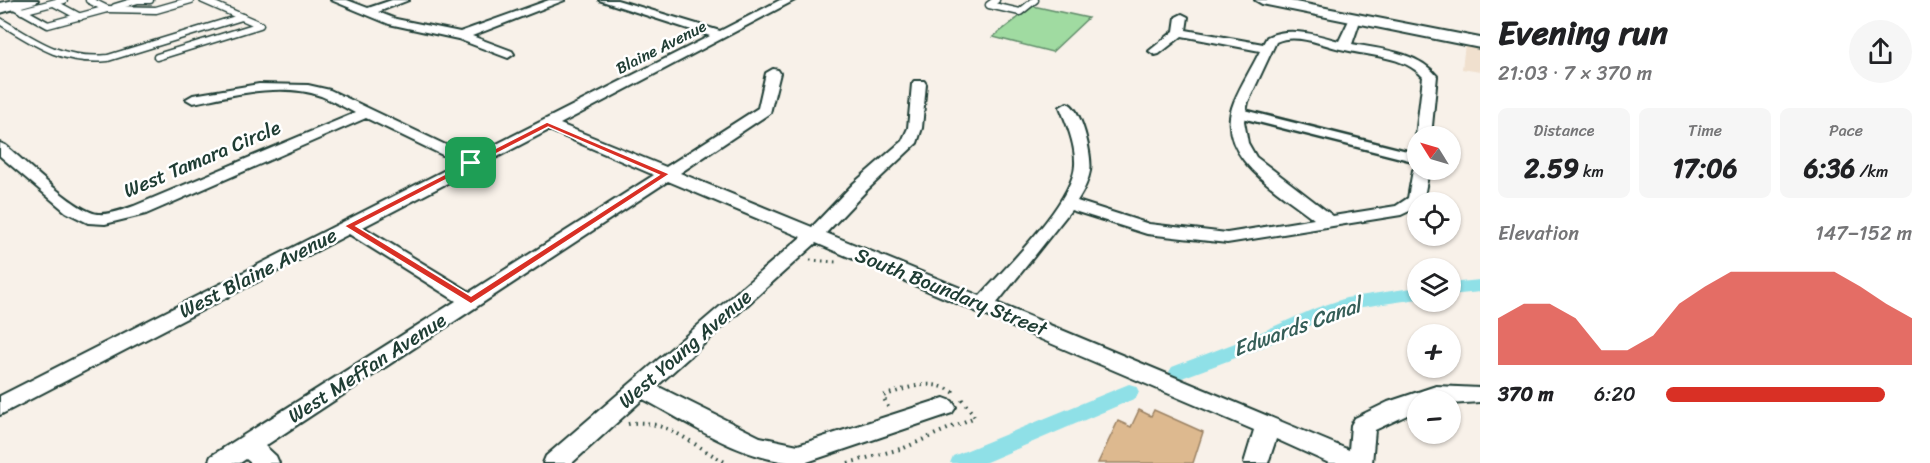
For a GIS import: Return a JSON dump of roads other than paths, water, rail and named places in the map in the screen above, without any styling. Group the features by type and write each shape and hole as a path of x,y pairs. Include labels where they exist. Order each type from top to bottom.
{"main road":[{"path":"1262,0 1480,43"}],"street":[{"path":"337,0 393,22 461,36 508,54"},
{"path":"368,12 403,0"},
{"path":"461,36 559,0"},
{"path":"605,0 722,35"},
{"name":"Blaine Avenue","path":"547,124 789,0"},
{"path":"1155,51 1180,32 1182,17"},
{"path":"1346,47 1345,42 1355,18"},
{"path":"1180,32 1267,49"},
{"path":"1327,220 1250,160 1240,143 1237,121 1241,102 1271,40 1276,36 1288,35 1388,56 1426,69 1430,76 1425,126"},
{"name":"West Meffan Avenue","path":"220,463 765,110 773,73"},
{"name":"West Young Avenue","path":"555,463 814,235 860,187 909,143 915,128 919,84"},
{"path":"193,99 246,89 305,87 325,93 471,163"},
{"path":"984,305 1068,204 1083,172 1084,155 1067,107"},
{"name":"West Tamara Circle","path":"0,148 77,213 94,219 113,218 140,210 366,113"},
{"name":"West Blaine Avenue","path":"0,406 547,124"},
{"name":"South Boundary Street","path":"547,124 984,305 1354,463"},
{"path":"1068,204 1147,229 1227,238 1327,220 1401,210 1416,200 1419,180"},
{"path":"349,226 471,301"},
{"path":"641,388 755,446 798,455 944,407"},
{"path":"1461,395 1474,395"},
{"path":"1360,463 1363,425 1407,405"},
{"path":"1256,463 1268,425"},
{"path":"248,445 267,463"}],"lane":[{"path":"16,6 64,0"},
{"path":"89,0 107,9 131,10 156,10 191,0"},
{"path":"16,6 48,26 138,0 150,0"},
{"path":"131,10 150,0"},
{"path":"158,57 260,25 203,0"},
{"path":"996,0 989,5 1020,12 1035,0"},
{"path":"54,3 80,17"},
{"path":"0,21 51,52 87,61 108,58 242,17"},
{"path":"178,37 194,46"},
{"path":"1239,113 1407,155"}],"waterway":[{"name":"Edwards Canal","path":"1461,288 1480,286"},
{"name":"Edwards Canal","path":"1179,372 1250,345 1323,312 1353,302 1407,295"},
{"name":"Edwards Canal","path":"961,463 1129,392"}]}
